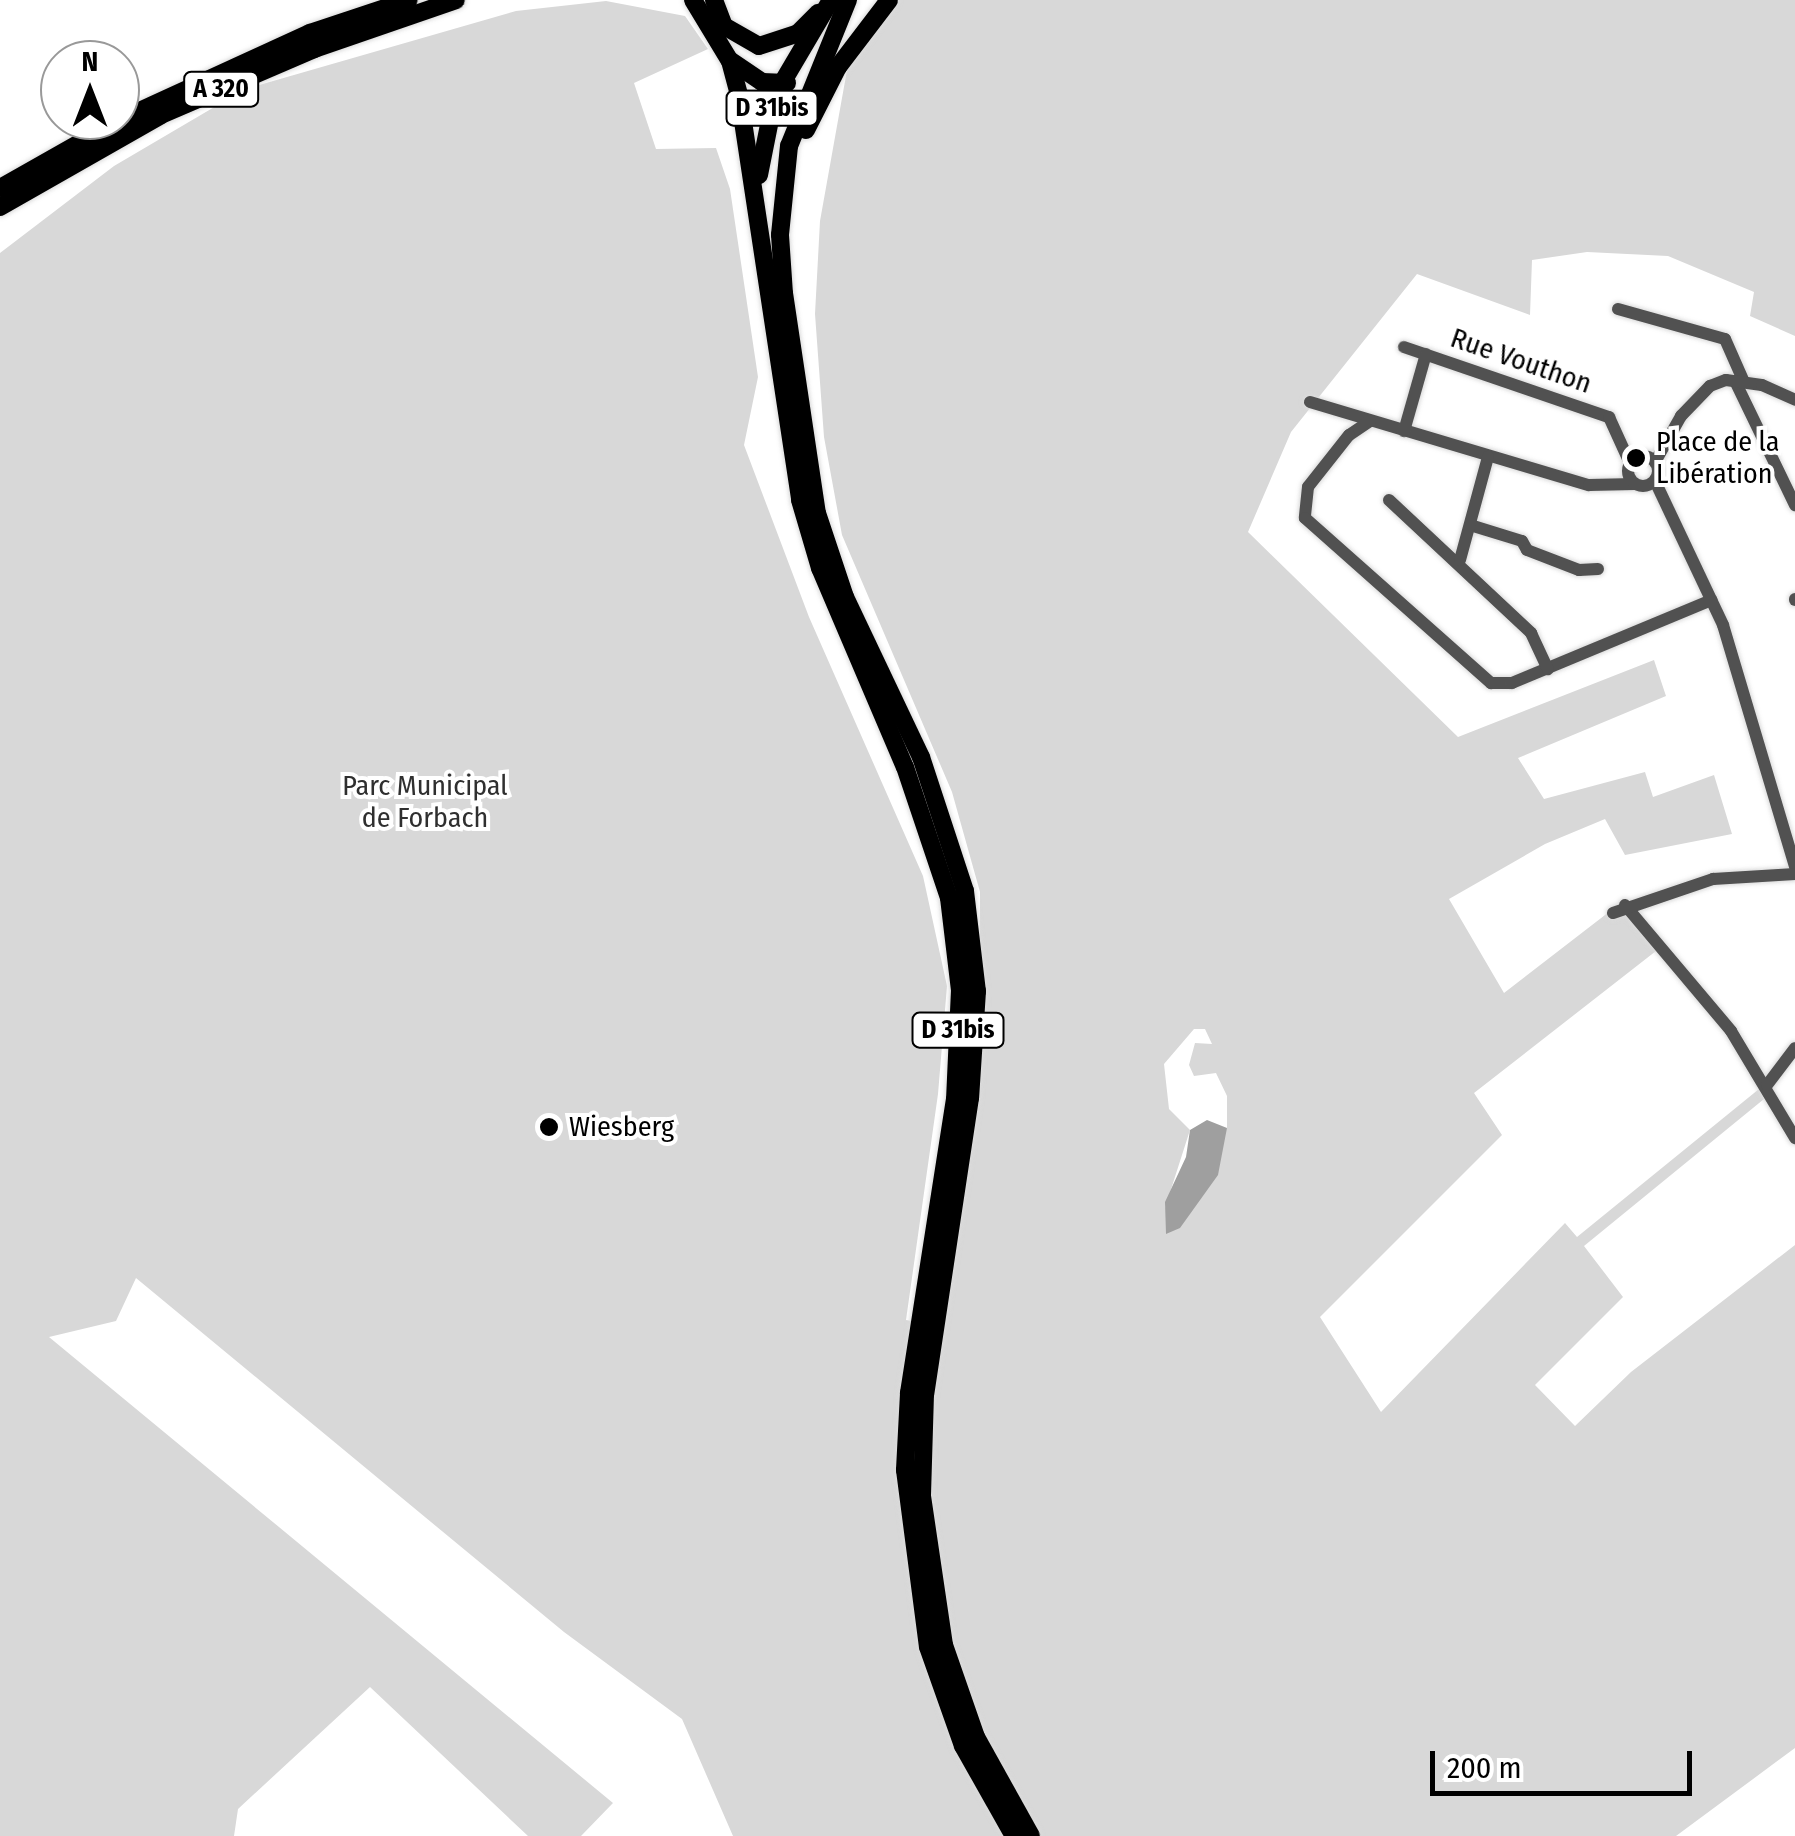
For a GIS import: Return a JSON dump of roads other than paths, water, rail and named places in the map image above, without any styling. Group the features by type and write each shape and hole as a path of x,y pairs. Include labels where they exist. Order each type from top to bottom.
{"highway":[{"name":"A 320","path":"140,111 310,33 409,0"},
{"name":"A 320","path":"0,207 161,116 314,48 456,0"},
{"path":"692,0 730,61 753,78 780,85 804,76 826,48"},
{"path":"714,0 724,26 758,46 797,34 829,0"},
{"name":"D 31bis","path":"829,0 780,85 759,165 760,230 800,500 820,568 911,782 949,898 960,990 955,1100 912,1374 905,1470 928,1647 963,1746 1014,1836"},
{"name":"D 31bis","path":"848,0 826,48 782,182 783,278 817,514 845,598 921,758 965,892 977,991 972,1062 925,1394 922,1496 944,1645 976,1737 1031,1836"},
{"path":"783,278 788,201 812,114 889,0"},
{"path":"730,61 760,230"},
{"name":"A 320","path":"0,186 84,140"}],"street":[{"path":"1618,309 1725,339 1795,506"},
{"name":"Rue Vouthon","path":"1404,347 1609,417 1630,464"},
{"name":"Rue Vouthon","path":"1404,431 1426,354"},
{"path":"1795,400 1740,381 1710,386 1681,416 1655,462 1655,481 1711,600 1789,815 1795,871 1712,879 1619,909 1731,1031 1795,1138"},
{"path":"1310,402 1589,485 1655,481"},
{"path":"1370,421 1349,435 1308,487 1305,518 1491,682 1512,684 1711,600"},
{"path":"1635,484 1630,464 1641,456 1655,462"},
{"path":"1460,560 1488,457"},
{"path":"1389,500 1460,560 1531,633 1548,668"},
{"path":"1470,526 1522,541 1527,550 1579,570 1598,569"},
{"path":"1766,1085 1795,1048"}],"place":[{"name":"Place de la Libération","path":"1636,458"},
{"name":"Wiesberg","path":"549,1127"}],"park label":[{"name":"Parc Municipal de Forbach","path":"425,802"}]}
